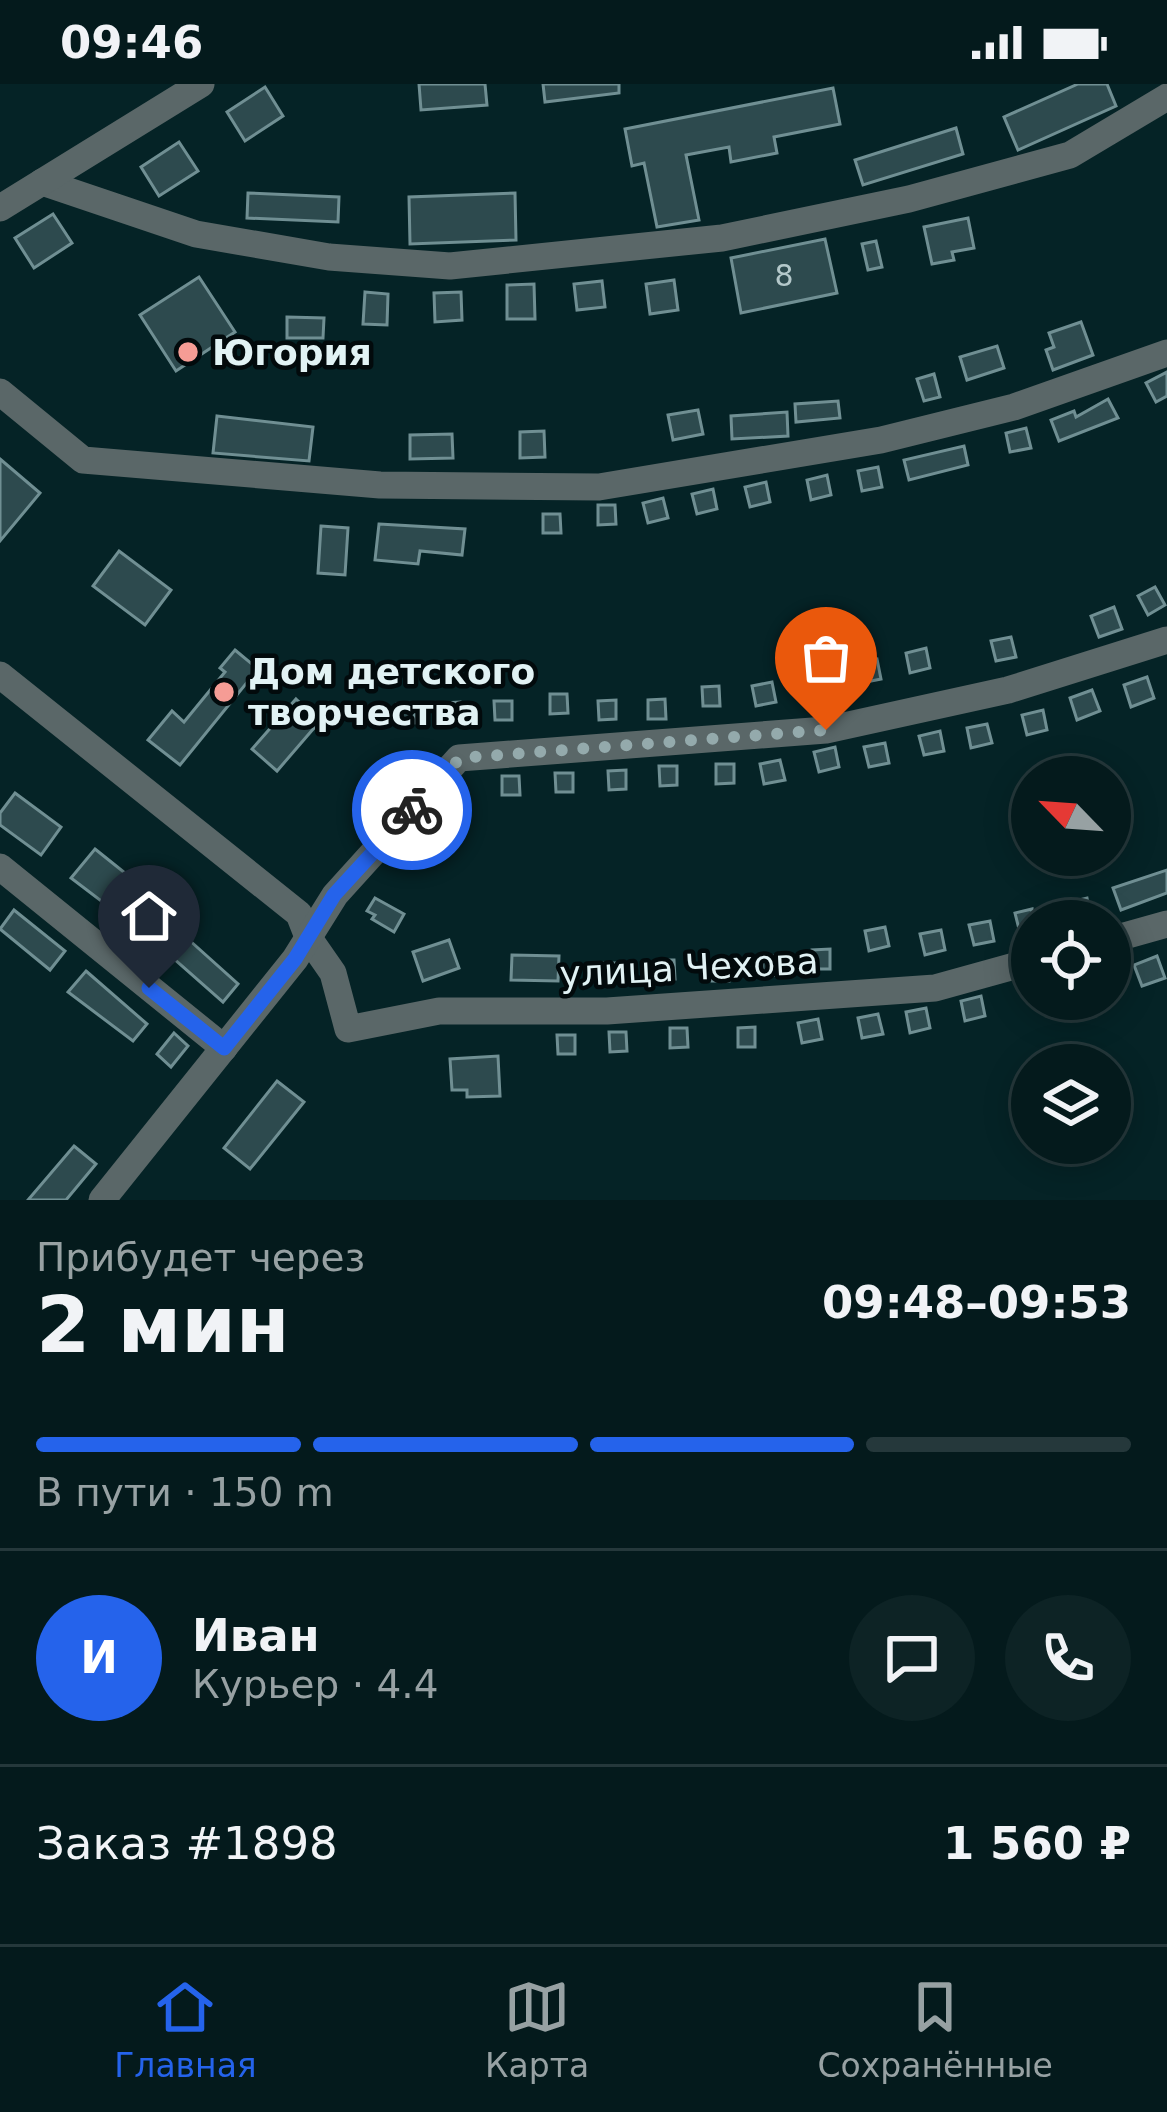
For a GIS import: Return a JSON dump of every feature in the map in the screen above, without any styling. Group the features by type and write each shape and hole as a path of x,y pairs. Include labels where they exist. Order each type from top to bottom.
{"street":[{"path":"0,208 201,84"},
{"path":"42,182 196,234 329,257 450,266 722,238 909,199 1070,155 1167,97"},
{"path":"0,392 83,460 380,485 599,487 881,440 1014,407 1167,353"},
{"path":"102,1200 295,959 334,895 460,758 826,730 1008,690 1167,640"},
{"path":"0,675 299,914 308,937"},
{"path":"0,868 224,1048"},
{"path":"1131,934 1167,924"},
{"name":"улица Чехова","path":"308,937 333,973 348,1029 439,1011 607,1011 935,988 1011,967"}],"building":[{"path":"419,84 485,84 487,105 421,110"},
{"path":"543,84 619,84 619,93 545,102"},
{"path":"1078,84 1107,84 1116,106 1018,150 1004,117"},
{"path":"265,87 283,116 245,141 227,112"},
{"path":"833,88 840,124 774,137 777,153 731,162 729,147 686,155 699,220 657,227 644,163 632,166 625,129"},
{"path":"956,128 963,154 863,185 855,160"},
{"path":"179,142 198,171 159,196 141,167"},
{"path":"248,193 339,197 338,222 247,218"},
{"path":"515,193 516,240 410,244 409,197"},
{"path":"53,214 72,243 34,268 15,238"},
{"path":"968,218 974,248 952,252 954,260 932,264 924,227"},
{"path":"825,239 837,293 741,313 731,258"},
{"path":"876,241 882,267 868,270 862,244"},
{"path":"199,277 235,332 176,371 140,315"},
{"path":"674,280 678,310 650,314 646,284"},
{"path":"602,281 605,307 577,310 574,284"},
{"path":"534,284 535,319 507,319 507,285"},
{"path":"365,292 388,294 387,325 363,324"},
{"path":"461,292 462,320 435,322 434,293"},
{"path":"287,317 324,318 323,338 287,338"},
{"path":"1081,322 1093,355 1053,370 1046,350 1054,347 1049,333"},
{"path":"997,346 1004,368 967,380 960,357"},
{"path":"1167,372 1167,396 1156,402 1146,383"},
{"path":"934,374 940,397 924,401 917,379"},
{"path":"1108,399 1118,418 1059,441 1051,420 1074,411 1076,417"},
{"path":"838,401 840,418 796,422 795,404"},
{"path":"698,410 703,434 673,440 668,415"},
{"path":"787,412 788,436 732,439 731,416"},
{"path":"217,416 313,427 309,461 213,453"},
{"path":"1026,428 1031,448 1010,452 1006,433"},
{"path":"544,431 545,457 520,458 520,432"},
{"path":"452,434 453,458 410,459 410,435"},
{"path":"964,446 968,465 909,480 904,460"},
{"path":"0,459 40,493 0,541"},
{"path":"878,467 882,487 862,491 858,471"},
{"path":"827,475 831,495 811,500 807,480"},
{"path":"766,482 770,502 750,507 745,487"},
{"path":"713,489 717,509 697,514 692,494"},
{"path":"663,498 668,518 648,523 643,503"},
{"path":"598,505 615,505 616,524 598,525"},
{"path":"543,514 560,514 561,533 543,533"},
{"path":"379,524 465,529 462,555 420,551 418,564 375,560"},
{"path":"321,526 348,528 345,575 318,573"},
{"path":"119,551 171,590 145,625 93,586"},
{"path":"1155,587 1165,605 1148,615 1138,596"},
{"path":"1114,607 1122,629 1099,637 1091,616"},
{"path":"1011,637 1016,657 996,661 991,641"},
{"path":"926,648 930,668 910,673 906,653"},
{"name":"Дом детского творчества","path":"235,650 258,669 180,765 148,740 172,711 184,722 225,672 220,668"},
{"path":"877,659 881,679 861,683 856,663"},
{"path":"819,672 823,692 803,697 798,677"},
{"path":"1147,677 1154,698 1131,707 1124,685"},
{"path":"772,682 776,702 756,706 752,686"},
{"path":"719,686 720,706 703,706 702,687"},
{"path":"1092,690 1100,711 1077,720 1070,698"},
{"path":"550,694 567,694 568,713 550,714"},
{"path":"296,699 320,721 277,771 252,749"},
{"path":"665,699 666,719 648,719 648,700"},
{"path":"616,700 616,719 599,720 598,701"},
{"path":"494,701 512,701 512,720 495,720"},
{"path":"460,702 461,721 443,722 443,703"},
{"path":"414,703 415,723 397,723 397,704"},
{"path":"1043,710 1047,730 1027,735 1022,715"},
{"path":"987,724 992,743 971,748 967,728"},
{"path":"940,731 944,751 924,755 919,736"},
{"path":"885,743 889,763 869,767 864,747"},
{"path":"835,747 839,767 819,772 814,752"},
{"path":"780,760 785,780 764,784 760,764"},
{"path":"716,764 734,764 734,783 716,784"},
{"path":"659,766 677,766 677,785 660,786"},
{"path":"626,770 626,789 609,790 608,771"},
{"path":"555,773 573,773 573,792 556,792"},
{"path":"502,776 519,776 520,795 502,795"},
{"path":"15,793 61,827 41,855 0,825 0,813"},
{"path":"95,849 130,877 120,889 158,920 146,935 71,878"},
{"path":"1167,870 1167,893 1131,906 1131,900 1117,900 1113,888"},
{"path":"375,898 404,914 394,932 367,911"},
{"path":"14,910 65,951 50,970 0,929"},
{"path":"990,921 994,941 974,945 969,925"},
{"path":"885,927 889,946 869,951 865,931"},
{"path":"941,930 945,950 925,955 920,934"},
{"path":"188,939 238,984 223,1002 172,957"},
{"path":"449,940 459,968 423,981 413,952"},
{"path":"830,949 830,969 812,969 812,950"},
{"path":"512,955 559,956 558,981 511,980"},
{"path":"762,956 779,956 780,975 762,976"},
{"path":"1157,956 1165,978 1142,986 1134,965"},
{"path":"657,960 674,960 675,979 657,980"},
{"path":"729,961 729,981 712,981 711,962"},
{"path":"603,963 621,963 621,982 604,982"},
{"path":"86,971 147,1024 133,1041 68,992"},
{"path":"981,996 985,1016 965,1021 961,1001"},
{"path":"926,1008 930,1028 910,1033 906,1012"},
{"path":"878,1014 883,1034 862,1038 858,1018"},
{"path":"818,1019 822,1039 802,1043 798,1023"},
{"path":"755,1027 755,1047 738,1047 738,1028"},
{"path":"670,1028 687,1028 688,1047 670,1048"},
{"path":"609,1032 626,1032 627,1051 610,1052"},
{"path":"174,1033 188,1046 171,1067 157,1054"},
{"path":"557,1035 575,1035 575,1054 558,1054"},
{"path":"498,1056 500,1096 467,1097 467,1090 452,1090 450,1059"},
{"path":"277,1081 304,1102 250,1169 224,1148"},
{"path":"74,1146 96,1164 66,1200 28,1200"}],"way so far":[{"path":"412,810 460,758 826,730"}],"place":[{"name":"Югория","path":"188,352"},
{"name":"Дом детского творчества","path":"224,692"}],"route":[{"path":"149,988 224,1048 295,959 334,895 412,810"}]}
